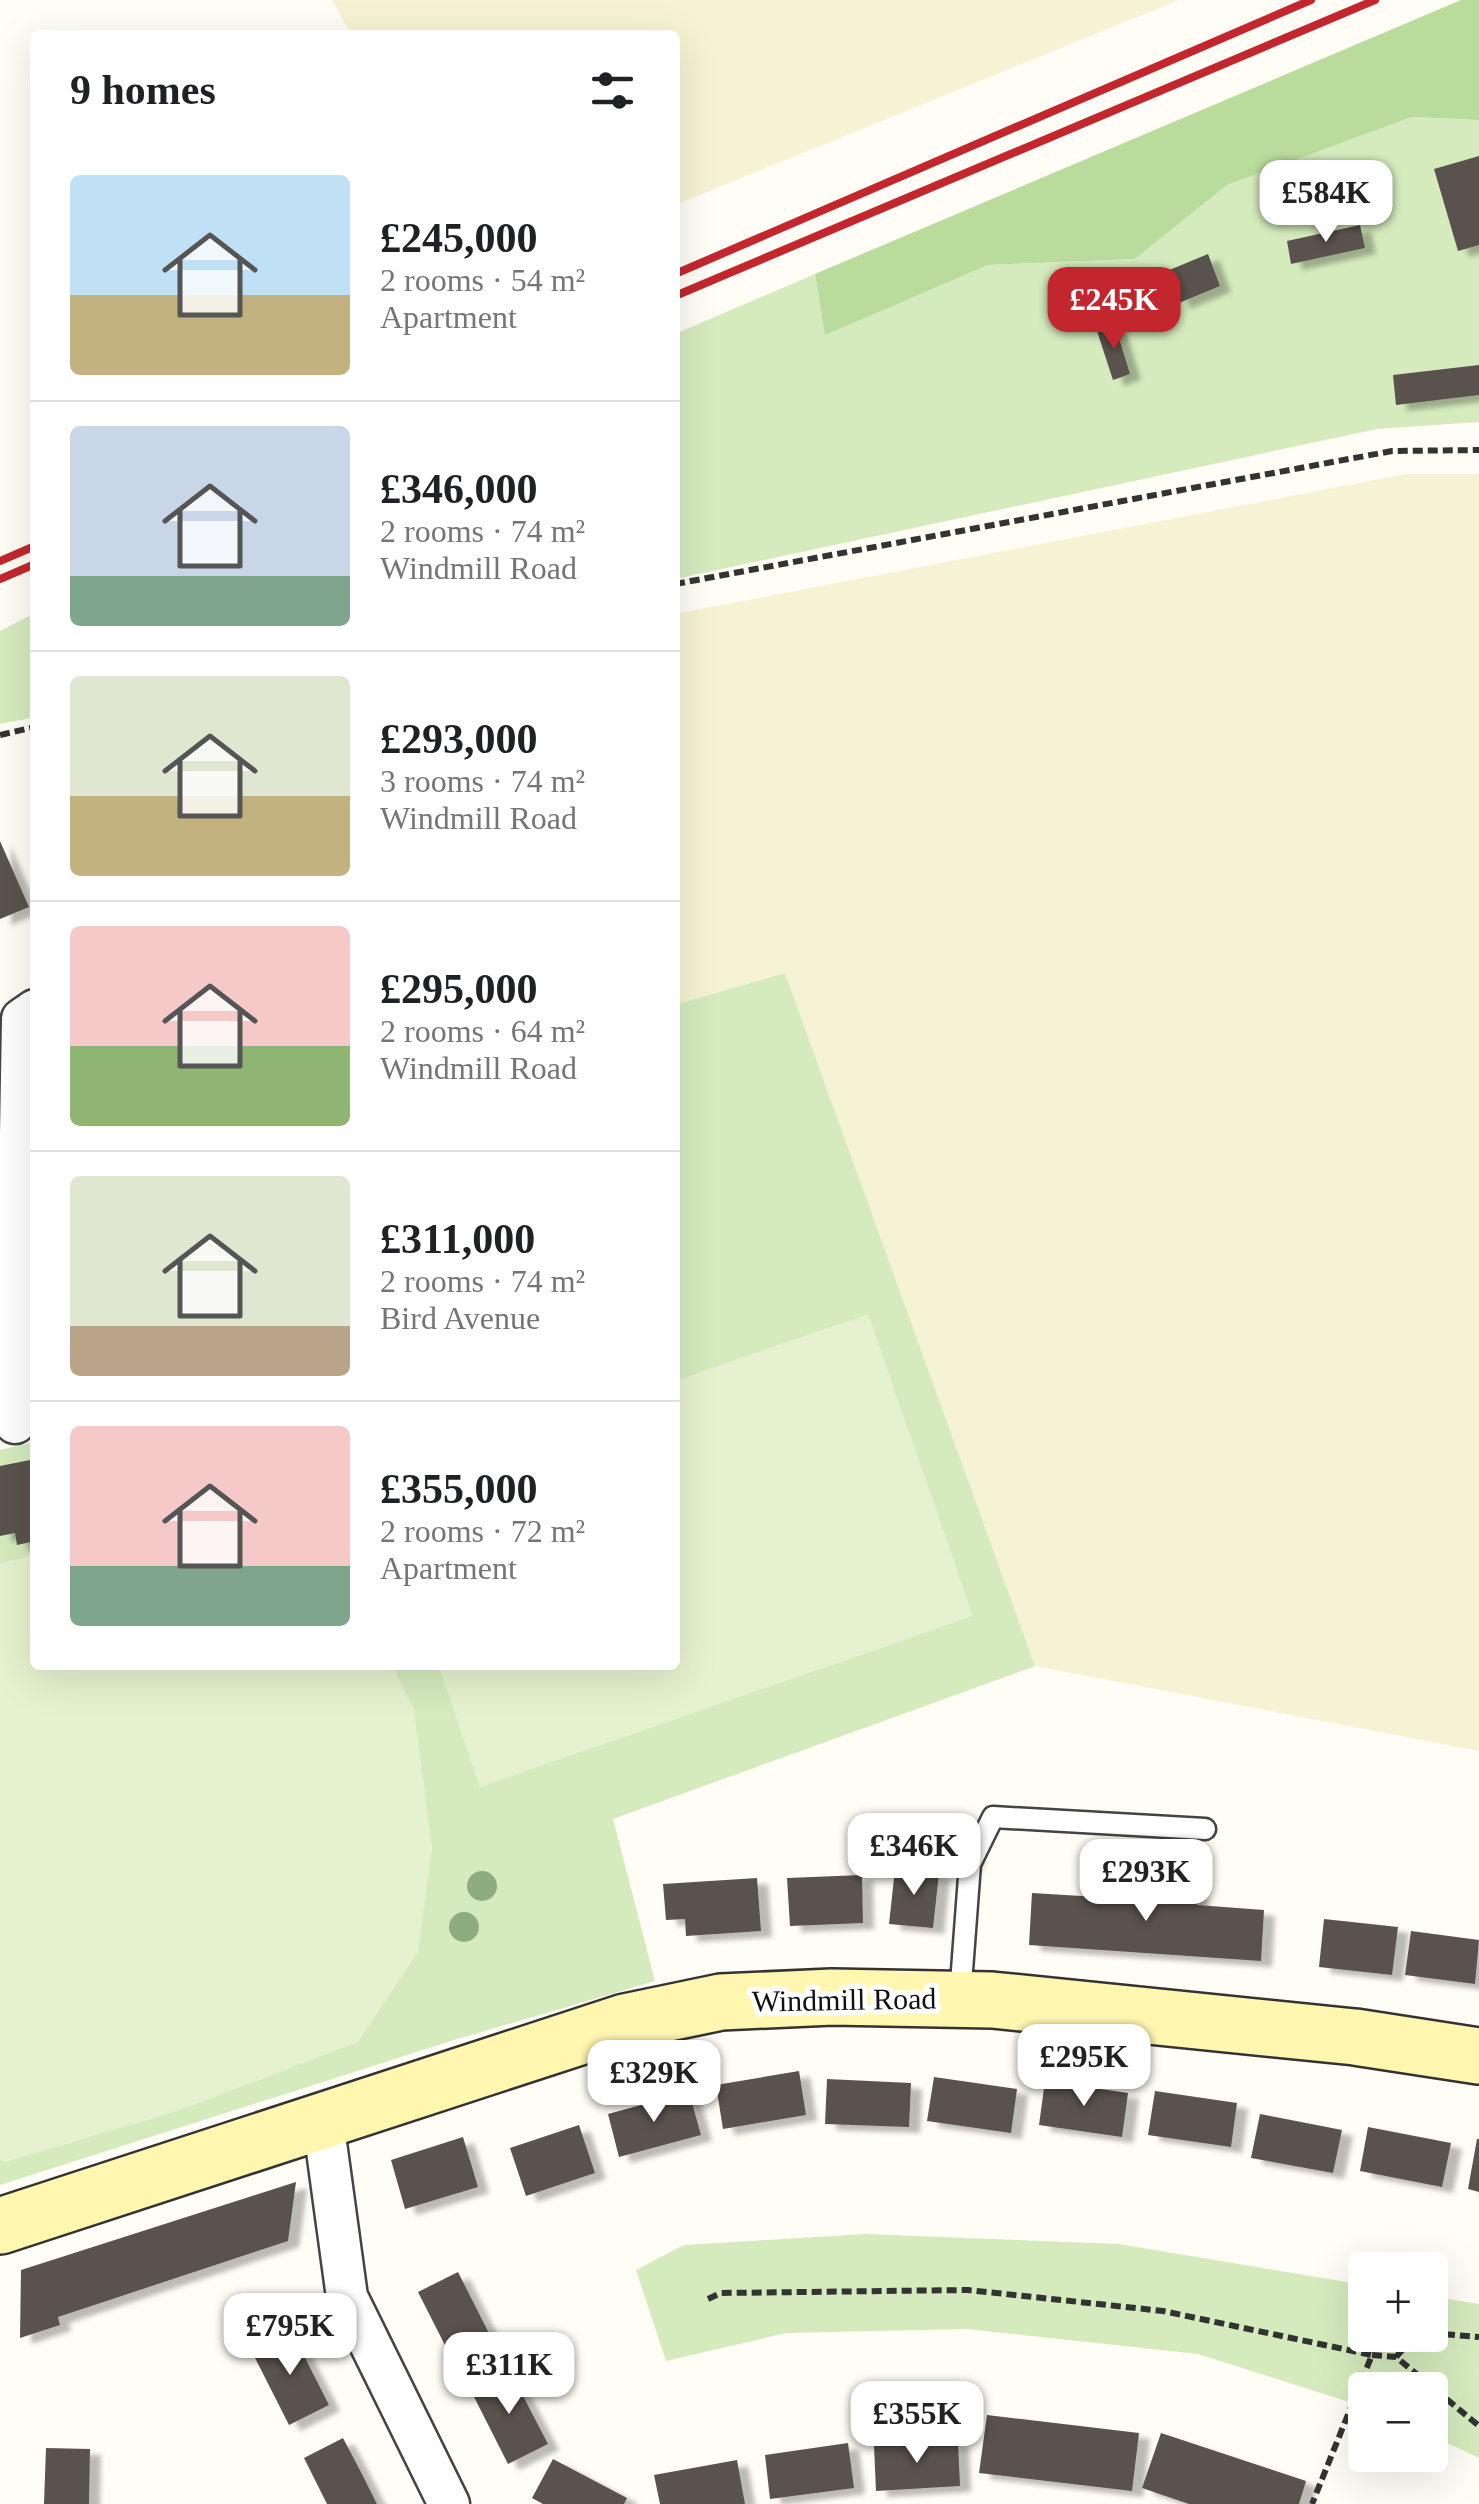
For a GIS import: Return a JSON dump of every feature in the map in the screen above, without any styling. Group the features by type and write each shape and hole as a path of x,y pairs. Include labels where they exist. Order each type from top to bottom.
{"street":[{"path":"16,1424 19,1016"},
{"name":"Windmill Road","path":"0,2226 625,2022 721,2002 832,1997 960,1999 1354,2036 1479,2056"},
{"path":"324,2121 347,2297 449,2504"}],"lane":[{"path":"960,1999 970,1864 993,1817 1205,1830"}],"path":[{"path":"680,583 1392,451 1479,450"},
{"path":"0,735 30,728"},
{"path":"708,2299 721,2293 968,2290 1162,2311 1396,2357 1479,2426"},
{"path":"1448,2334 1479,2337"},
{"path":"1396,2357 1401,2352"},
{"path":"1312,2504 1372,2355"}],"shaded area":[{"path":"332,0 1179,0 680,203 680,30 349,30"},
{"path":"1406,474 1479,474 1479,1751 1035,1666 785,973 680,1004 680,613"}],"green space":[{"path":"1461,0 1479,0 1479,120 1412,117 1227,185 1135,259 988,265 825,335 815,274"},
{"path":"1412,117 1479,120 1479,422 1377,429 680,578 680,332 815,274 825,334 988,265 1135,259 1227,185"},
{"path":"30,616 30,718 0,724 0,631"},
{"path":"785,973 1035,1666 613,1819 655,1981 454,2040 0,2185 0,1450 30,1443 30,1670 680,1670 680,1004"},
{"path":"868,1314 973,1616 480,1787 440,1670 680,1670 680,1379"},
{"path":"30,1556 30,1670 394,1670 414,1710 432,1848 418,1952 358,2042 180,2110 6,2162 0,2160 0,1563"},
{"path":"866,2234 1119,2244 1348,2282 1348,2352 1448,2352 1448,2299 1479,2304 1479,2458 1448,2443 1448,2372 1348,2372 1348,2402 1198,2354 967,2329 786,2333 666,2361 636,2270 684,2245"}],"building":[{"path":"1479,156 1479,245 1458,251 1434,169"},
{"path":"1360,225 1365,248 1291,264 1287,241"},
{"path":"1208,254 1220,286 1179,303 1167,271"},
{"path":"1115,325 1130,374 1113,380 1097,331"},
{"path":"1479,365 1479,395 1396,405 1393,375"},
{"path":"0,841 29,907 0,919"},
{"path":"30,1460 30,1542 17,1545 15,1533 0,1536 0,1466"},
{"path":"895,1869 939,1873 933,1928 889,1924"},
{"path":"862,1875 863,1923 790,1926 787,1878"},
{"path":"757,1878 761,1931 686,1936 685,1919 666,1920 663,1884"},
{"path":"1098,1884 1137,1887 1136,1896 1159,1897 1160,1891 1198,1893 1197,1905 1264,1910 1261,1961 1029,1945 1032,1893 1098,1897"},
{"path":"1324,1919 1398,1927 1392,1975 1319,1967"},
{"path":"1411,1931 1479,1940 1475,1984 1405,1975"},
{"path":"799,2071 806,2115 723,2129 716,2085"},
{"path":"934,2077 1017,2089 1011,2133 927,2121"},
{"path":"827,2079 911,2083 909,2127 825,2124"},
{"path":"1045,2081 1128,2093 1122,2137 1039,2125"},
{"path":"1155,2091 1237,2103 1231,2147 1148,2135"},
{"path":"689,2092 701,2135 619,2157 608,2114"},
{"path":"1260,2114 1342,2130 1333,2173 1251,2158"},
{"path":"579,2125 595,2173 526,2196 510,2148"},
{"path":"1368,2127 1451,2143 1442,2187 1360,2171"},
{"path":"463,2137 478,2187 405,2209 391,2160"},
{"path":"1479,2139 1479,2192 1468,2189"},
{"path":"296,2182 288,2241 58,2317 60,2325 20,2338 21,2270"},
{"path":"458,2272 496,2347 456,2367 418,2292"},
{"path":"291,2330 329,2405 289,2425 251,2350"},
{"path":"509,2369 548,2444 508,2464 470,2389"},
{"path":"987,2415 1139,2433 1132,2491 979,2473"},
{"path":"1161,2433 1306,2481 1299,2504 1189,2504 1142,2488"},
{"path":"343,2438 377,2504 327,2504 304,2458"},
{"path":"958,2441 960,2486 876,2491 874,2446"},
{"path":"848,2443 854,2488 770,2499 765,2455"},
{"path":"46,2448 90,2449 89,2504 44,2504"},
{"path":"553,2459 627,2498 624,2504 543,2504 532,2498"},
{"path":"737,2460 745,2504 660,2504 654,2475"}],"railway":[{"path":"680,272 1311,0"},
{"path":"680,294 1375,0"},
{"path":"0,561 30,548"},
{"path":"0,579 30,566"}]}
